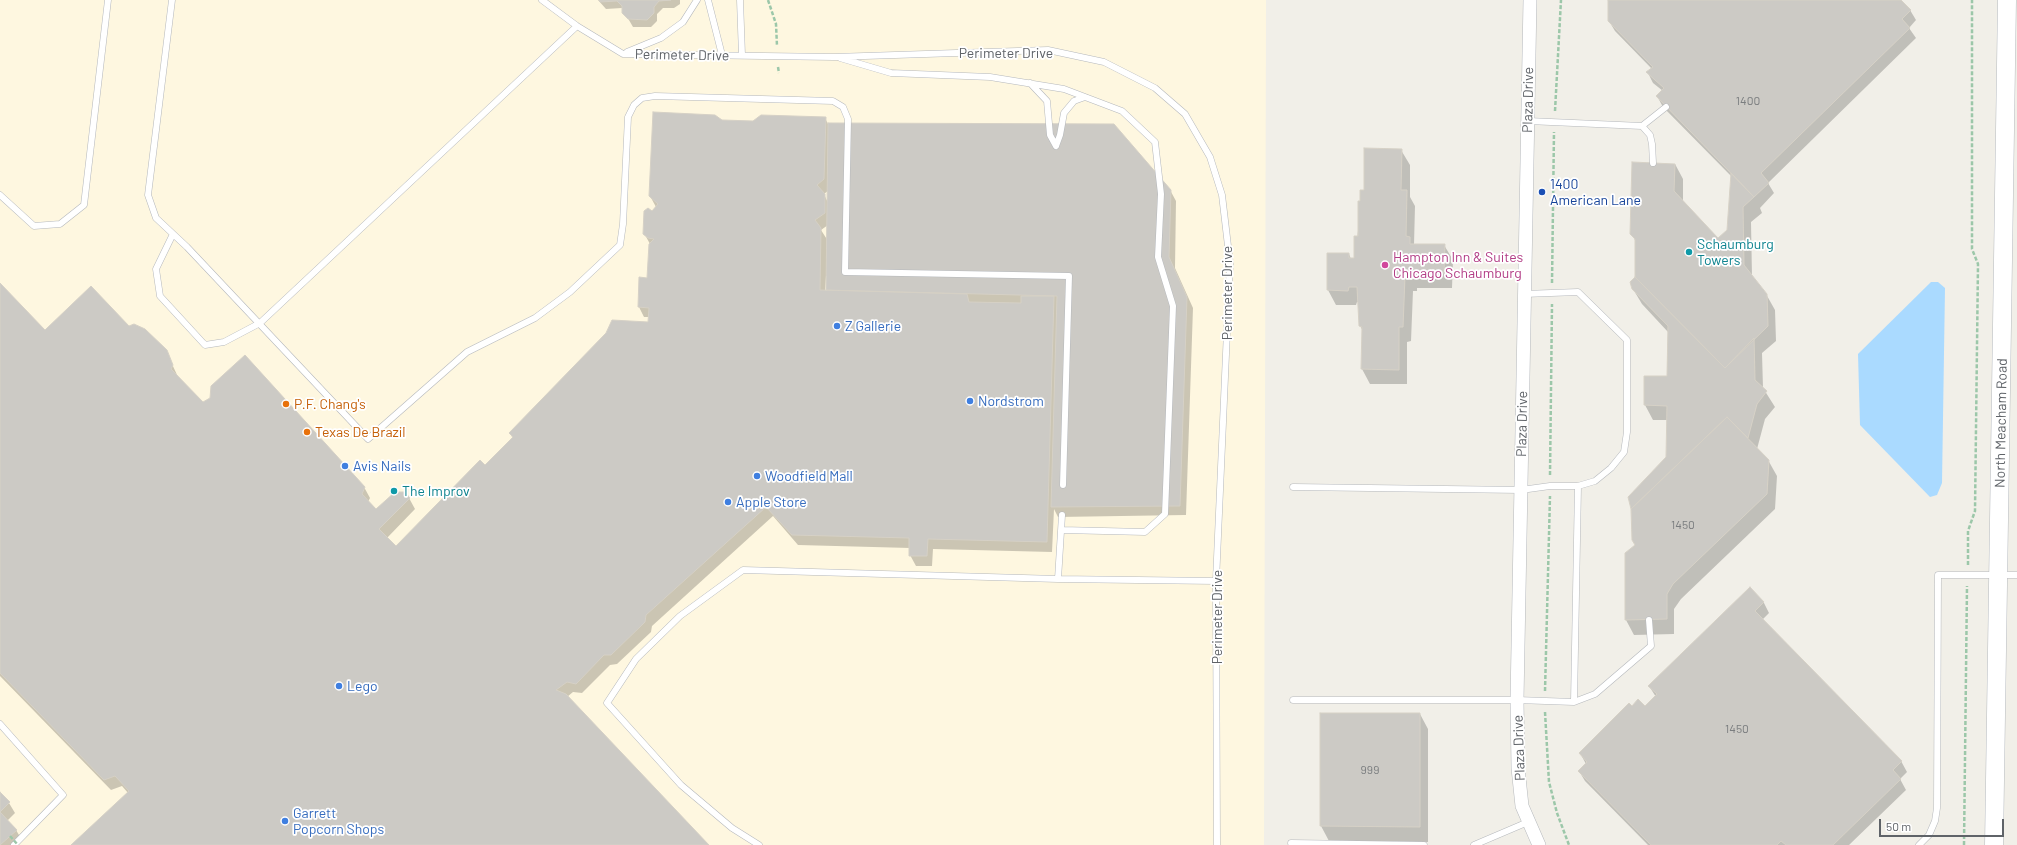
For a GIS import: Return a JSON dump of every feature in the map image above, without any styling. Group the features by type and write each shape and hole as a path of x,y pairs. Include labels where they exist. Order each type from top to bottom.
{"main road":[{"name":"North Meacham Road","path":"1994,845 2007,0"}],"street":[{"name":"Plaza Drive","path":"1530,0 1517,700 1518,768 1522,806 1539,845"}],"lane":[{"path":"0,195 34,226 60,224 84,205 108,0"},
{"path":"172,0 148,195 156,218 260,323 368,438 468,352 535,318 570,292 620,245 623,224 628,117 634,105 642,98 655,96 833,101 843,107 848,119 845,272 1068,276 1063,485"},
{"name":"Perimeter Drive","path":"542,0 578,26 623,54 834,57 1048,50 1104,62 1155,88 1185,114 1210,157 1222,195 1230,264 1216,581 1217,845"},
{"path":"623,54 661,38 683,22 697,0"},
{"path":"708,0 722,55"},
{"path":"740,0 742,55"},
{"path":"173,234 156,269 160,296 205,345 224,342 260,323 578,26"},
{"path":"834,57 891,73 990,77 1064,89 1122,111 1155,142 1161,194 1158,257 1173,306 1164,514 1145,532 1062,530"},
{"path":"1030,84 1047,102 1050,135 1056,146 1060,135 1064,113 1074,102 1085,97"},
{"path":"1528,121 1642,126 1666,107"},
{"path":"1642,126 1650,135 1653,163"},
{"path":"1293,487 1521,490 1550,486 1578,486 1595,481 1611,468 1624,452 1627,432 1628,340 1578,292 1524,294"},
{"path":"1574,702 1578,486"},
{"path":"1058,579 1062,516"},
{"path":"759,845 732,828 681,785 607,703 636,659 680,616 743,570 1058,579 1216,581"},
{"path":"1919,845 1929,835 1935,821 1937,808 1938,575 2017,575"},
{"path":"1293,700 1545,700 1574,702 1595,694 1651,646 1649,620"},
{"path":"0,724 63,795 14,845"},
{"path":"1474,845 1528,822"},
{"path":"1292,843 1332,845 1424,845"}],"path":[{"path":"768,0 776,24 776,31"},
{"path":"1561,0 1554,122 1550,486 1545,700 1549,782 1557,813 1569,845"},
{"path":"1964,845 1968,531 1975,511 1978,264 1972,249 1972,0"},
{"path":"10,836 18,845"}],"shaded area":[{"path":"0,0 1266,0 1264,845 0,845"}],"water":[{"path":"1931,282 1938,282 1945,288 1942,483 1937,495 1930,497 1860,425 1858,354"}],"building":[{"path":"599,0 671,0 659,1 654,7 654,13 647,20 628,19 622,13 622,6 617,1 600,2"},
{"path":"1608,0 1901,0 1911,10 1902,19 1910,28 1761,173 1769,183 1754,197 1656,96 1664,88 1646,72 1653,67 1608,21"},
{"name":"Woodfield Mall","path":"653,112 715,115 722,120 753,121 761,115 826,117 824,179 817,185 825,194 825,213 815,220 821,228 820,290 967,294 969,302 1021,303 1021,296 1054,296 1047,542 928,539 927,556 909,556 909,538 792,535 766,507 646,615 645,622 611,655 604,655 576,684 567,682 556,690 566,694 709,845 71,845 129,791 115,776 104,780 0,673 0,283 45,330 91,286 129,326 134,324 145,329 167,350 173,365 171,369 203,402 210,398 211,386 245,355 365,487 362,494 376,509 395,492 405,492 410,498 379,529 396,546 480,460 485,465 513,437 509,433 606,333 612,320 648,322 649,308 638,307 639,277 647,278 649,244 654,239 648,238 643,234 644,211 648,208 652,211 658,204 649,196"},
{"path":"828,123 1114,124 1171,190 1169,257 1187,297 1180,506 1051,507 1057,296 826,290"},
{"name":"Hampton Inn & Suites Chicago Schaumburg","path":"1364,148 1402,149 1401,190 1407,190 1406,236 1410,237 1410,244 1445,244 1444,273 1409,273 1409,276 1405,276 1403,327 1399,327 1399,370 1361,369 1362,327 1359,326 1357,287 1349,287 1348,291 1327,290 1327,253 1349,253 1349,258 1354,258 1354,236 1358,236 1358,201 1360,201 1360,190 1364,190"},
{"name":"Schaumburg Towers","path":"1632,162 1675,164 1674,191 1718,238 1727,230 1731,173 1754,197 1743,207 1744,265 1767,294 1768,326 1725,368 1635,277 1635,239 1630,234"},
{"path":"1635,277 1725,368 1754,338 1755,380 1767,391 1757,404 1748,438 1727,417 1631,509 1628,497 1666,457 1667,406 1644,405 1644,376 1667,376 1668,326 1632,289 1630,282"},
{"path":"1727,417 1769,460 1767,494 1673,584 1667,594 1667,619 1625,620 1625,553 1635,545 1632,540 1631,509"},
{"path":"1750,587 1764,602 1755,611 1902,761 1893,770 1901,779 1833,845 1786,845 1781,841 1777,845 1651,845 1578,771 1587,762 1579,753 1629,703 1632,706 1638,699 1645,706 1657,694 1648,686"},
{"path":"1320,713 1420,713 1420,827 1320,826"},
{"path":"0,792 10,802 0,812"},
{"path":"0,812 17,830 0,845"}],"place":[{"name":"1400 American Lane","path":"1542,192"},
{"name":"Schaumburg Towers","path":"1689,252"},
{"name":"Hampton Inn & Suites Chicago Schaumburg","path":"1385,265"},
{"name":"Z Gallerie","path":"837,326"},
{"name":"Nordstrom","path":"970,401"},
{"name":"P.F. Chang's","path":"286,404"},
{"name":"Texas De Brazil","path":"307,432"},
{"name":"Avis Nails","path":"345,466"},
{"name":"Woodfield Mall","path":"757,476"},
{"name":"The Improv","path":"394,491"},
{"name":"Apple Store","path":"728,502"},
{"name":"Lego","path":"339,686"},
{"name":"Garrett Popcorn Shops","path":"285,821"}]}
